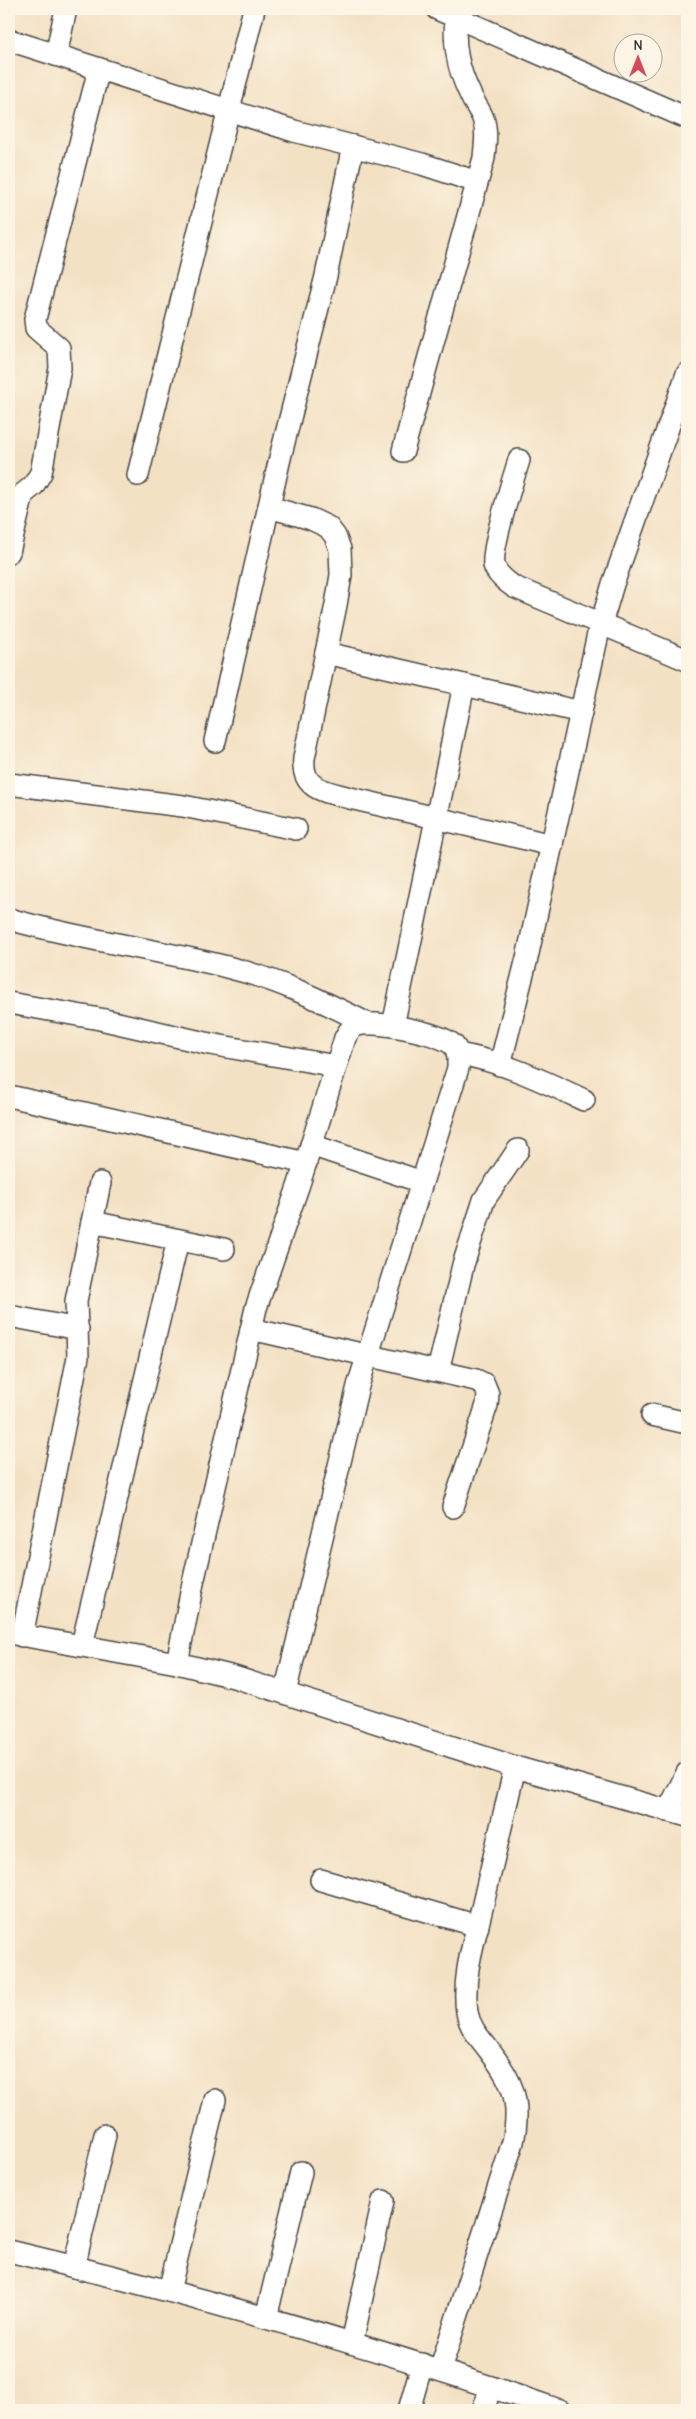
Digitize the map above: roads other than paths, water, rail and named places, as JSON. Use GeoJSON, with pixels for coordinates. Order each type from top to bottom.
{"type":"FeatureCollection","features":[{"type":"Feature","properties":{"kind":"street"},"geometry":{"type":"LineString","coordinates":[[56,55],[66,9]]}},
{"type":"Feature","properties":{"kind":"street"},"geometry":{"type":"LineString","coordinates":[[138,475],[254,9]]}},
{"type":"Feature","properties":{"kind":"street"},"geometry":{"type":"LineString","coordinates":[[437,9],[687,118]]}},
{"type":"Feature","properties":{"kind":"street"},"geometry":{"type":"LineString","coordinates":[[402,451],[458,257],[484,158],[486,137],[483,117],[461,75],[454,36],[456,17]]}},
{"type":"Feature","properties":{"kind":"street"},"geometry":{"type":"LineString","coordinates":[[9,40],[229,110],[422,164],[477,182]]}},
{"type":"Feature","properties":{"kind":"street"},"geometry":{"type":"LineString","coordinates":[[9,552],[22,494],[33,486],[41,473],[60,368],[59,348],[36,328],[35,319],[99,69]]}},
{"type":"Feature","properties":{"kind":"street"},"geometry":{"type":"LineString","coordinates":[[216,742],[268,507],[326,276],[353,146]]}},
{"type":"Feature","properties":{"kind":"street"},"geometry":{"type":"LineString","coordinates":[[500,1065],[527,958],[581,712],[612,584],[687,374]]}},
{"type":"Feature","properties":{"kind":"street"},"geometry":{"type":"LineString","coordinates":[[519,460],[495,548],[494,565],[502,578],[514,587],[687,660]]}},
{"type":"Feature","properties":{"kind":"street"},"geometry":{"type":"LineString","coordinates":[[268,507],[311,518],[328,527],[335,536],[340,549],[342,575],[302,771],[308,782],[321,790],[350,798],[436,820],[552,845]]}},
{"type":"Feature","properties":{"kind":"street"},"geometry":{"type":"LineString","coordinates":[[326,653],[581,712]]}},
{"type":"Feature","properties":{"kind":"street"},"geometry":{"type":"LineString","coordinates":[[393,1026],[464,685]]}},
{"type":"Feature","properties":{"kind":"street"},"geometry":{"type":"LineString","coordinates":[[9,784],[139,799],[296,829]]}},
{"type":"Feature","properties":{"kind":"street"},"geometry":{"type":"LineString","coordinates":[[9,918],[90,939],[227,967],[298,990],[368,1024]]}},
{"type":"Feature","properties":{"kind":"street"},"geometry":{"type":"LineString","coordinates":[[9,1003],[100,1020],[210,1044],[336,1066]]}},
{"type":"Feature","properties":{"kind":"street"},"geometry":{"type":"LineString","coordinates":[[177,1663],[192,1583],[256,1308],[309,1154],[349,1029],[358,1025],[368,1024],[393,1026],[438,1037],[453,1044],[458,1054],[455,1082],[367,1356],[284,1693]]}},
{"type":"Feature","properties":{"kind":"street"},"geometry":{"type":"LineString","coordinates":[[458,1054],[479,1057],[535,1078],[584,1100]]}},
{"type":"Feature","properties":{"kind":"street"},"geometry":{"type":"LineString","coordinates":[[9,1096],[309,1154],[422,1182]]}},
{"type":"Feature","properties":{"kind":"street"},"geometry":{"type":"LineString","coordinates":[[438,1371],[463,1265],[484,1200],[518,1150]]}},
{"type":"Feature","properties":{"kind":"street"},"geometry":{"type":"LineString","coordinates":[[100,1182],[76,1300],[78,1357],[15,1635],[82,1645],[177,1663],[234,1677],[515,1767],[678,1814],[687,1773]]}},
{"type":"Feature","properties":{"kind":"street"},"geometry":{"type":"LineString","coordinates":[[92,1222],[224,1249]]}},
{"type":"Feature","properties":{"kind":"street"},"geometry":{"type":"LineString","coordinates":[[82,1645],[178,1240]]}},
{"type":"Feature","properties":{"kind":"street"},"geometry":{"type":"LineString","coordinates":[[9,1316],[78,1329]]}},
{"type":"Feature","properties":{"kind":"street"},"geometry":{"type":"LineString","coordinates":[[251,1328],[476,1380],[484,1384],[488,1394],[487,1404],[453,1507]]}},
{"type":"Feature","properties":{"kind":"street"},"geometry":{"type":"LineString","coordinates":[[652,1416],[687,1424]]}},
{"type":"Feature","properties":{"kind":"street"},"geometry":{"type":"LineString","coordinates":[[409,2410],[431,2367],[513,2142],[517,2122],[517,2105],[513,2090],[500,2065],[474,2033],[467,2014],[466,1989],[469,1965],[515,1767]]}},
{"type":"Feature","properties":{"kind":"street"},"geometry":{"type":"LineString","coordinates":[[321,1880],[478,1926]]}},
{"type":"Feature","properties":{"kind":"street"},"geometry":{"type":"LineString","coordinates":[[169,2291],[215,2100]]}},
{"type":"Feature","properties":{"kind":"street"},"geometry":{"type":"LineString","coordinates":[[74,2267],[106,2134]]}},
{"type":"Feature","properties":{"kind":"street"},"geometry":{"type":"LineString","coordinates":[[266,2318],[301,2172]]}},
{"type":"Feature","properties":{"kind":"street"},"geometry":{"type":"LineString","coordinates":[[352,2343],[383,2201]]}},
{"type":"Feature","properties":{"kind":"street"},"geometry":{"type":"LineString","coordinates":[[9,2251],[169,2291],[266,2318],[431,2367],[559,2410]]}},
{"type":"Feature","properties":{"kind":"street"},"geometry":{"type":"LineString","coordinates":[[484,2410],[491,2387]]}}]}
